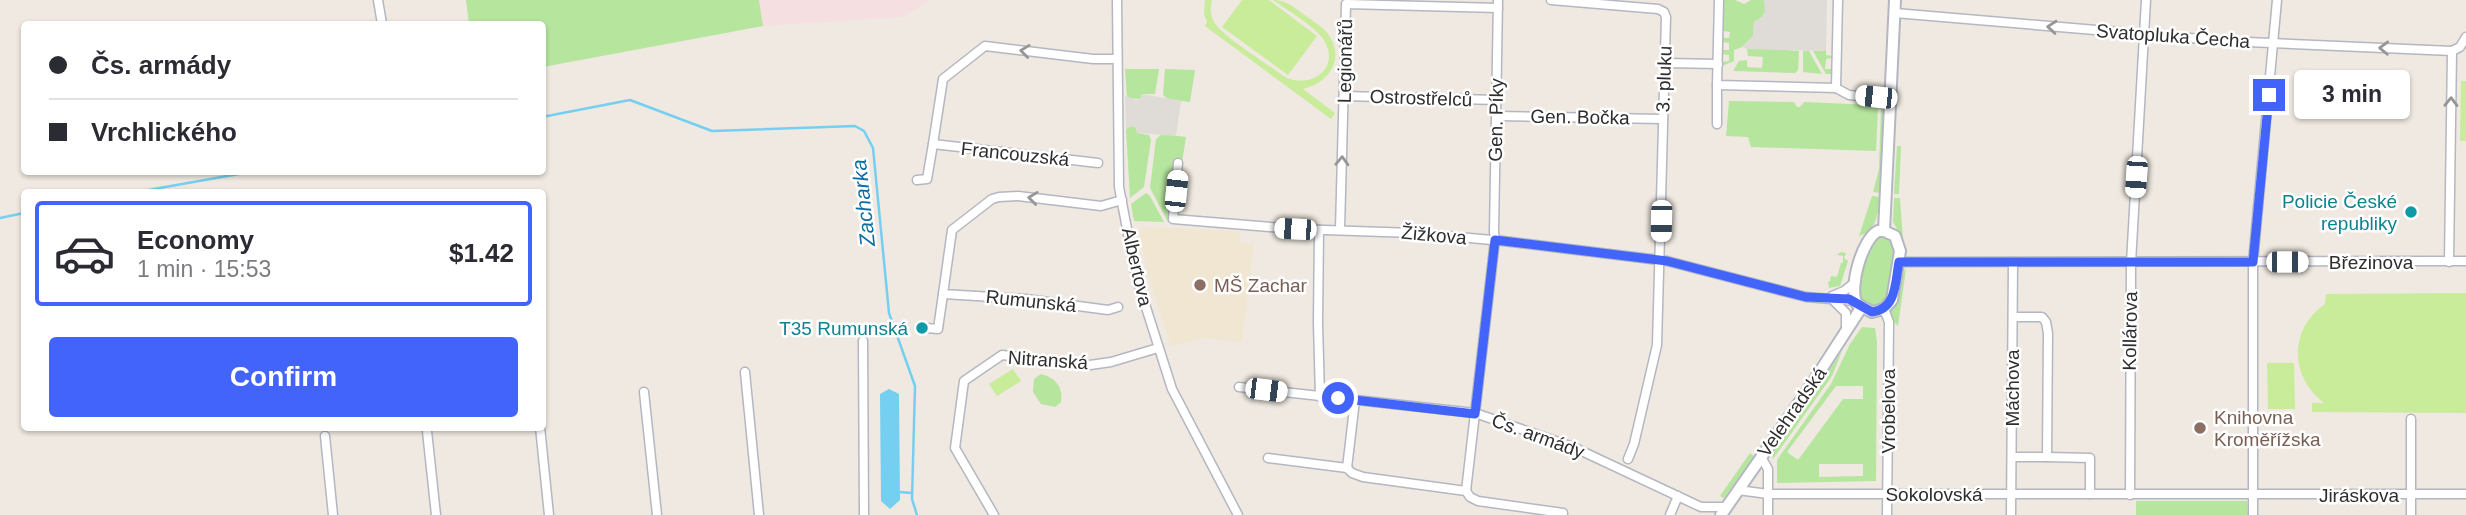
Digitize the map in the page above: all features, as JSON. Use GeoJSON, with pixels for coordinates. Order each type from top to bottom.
{"type":"FeatureCollection","features":[{"type":"Feature","properties":{"kind":"main road"},"geometry":{"type":"LineString","coordinates":[[1884,231],[1895,0]]}},
{"type":"Feature","properties":{"kind":"main road"},"geometry":{"type":"LineString","coordinates":[[1884,231],[1899,240],[1899,262],[1892,300],[1884,309],[1872,312],[1858,304],[1853,293],[1854,283],[1866,242],[1873,234],[1884,231]]}},
{"type":"Feature","properties":{"kind":"main road","name":"Velehradská"},"geometry":{"type":"LineString","coordinates":[[1723,511],[1846,333],[1858,304]]}},
{"type":"Feature","properties":{"kind":"street"},"geometry":{"type":"LineString","coordinates":[[378,0],[382,21]]}},
{"type":"Feature","properties":{"kind":"street","name":"Albertova"},"geometry":{"type":"LineString","coordinates":[[1118,0],[1119,187],[1136,276],[1172,389],[1238,515]]}},
{"type":"Feature","properties":{"kind":"street","name":"3. pluku"},"geometry":{"type":"LineString","coordinates":[[1551,0],[1661,10],[1666,17],[1657,345],[1634,444],[1628,459]]}},
{"type":"Feature","properties":{"kind":"street"},"geometry":{"type":"LineString","coordinates":[[1717,124],[1719,0]]}},
{"type":"Feature","properties":{"kind":"street"},"geometry":{"type":"LineString","coordinates":[[1836,88],[1838,0]]}},
{"type":"Feature","properties":{"kind":"street","name":"Kollárova"},"geometry":{"type":"LineString","coordinates":[[2130,495],[2131,263],[2146,0]]}},
{"type":"Feature","properties":{"kind":"street"},"geometry":{"type":"LineString","coordinates":[[2253,515],[2253,262],[2277,0]]}},
{"type":"Feature","properties":{"kind":"street","name":"Legionářů"},"geometry":{"type":"LineString","coordinates":[[1340,229],[1346,4],[1498,4]]}},
{"type":"Feature","properties":{"kind":"street","name":"Gen. Píky"},"geometry":{"type":"LineString","coordinates":[[1466,491],[1495,240],[1498,4]]}},
{"type":"Feature","properties":{"kind":"street","name":"Svatopluka Čecha"},"geometry":{"type":"LineString","coordinates":[[1895,13],[2273,44],[2452,51]]}},
{"type":"Feature","properties":{"kind":"street"},"geometry":{"type":"LineString","coordinates":[[2449,262],[2452,51],[2460,47],[2466,37]]}},
{"type":"Feature","properties":{"kind":"street","name":"Francouzská"},"geometry":{"type":"LineString","coordinates":[[917,180],[927,179],[943,79],[985,46],[1093,59],[1117,59]]}},
{"type":"Feature","properties":{"kind":"street"},"geometry":{"type":"LineString","coordinates":[[1665,63],[1718,64]]}},
{"type":"Feature","properties":{"kind":"street"},"geometry":{"type":"LineString","coordinates":[[1717,85],[1836,88],[1849,95],[1892,99]]}},
{"type":"Feature","properties":{"kind":"street","name":"Ostrostřelců"},"geometry":{"type":"LineString","coordinates":[[1344,96],[1497,100]]}},
{"type":"Feature","properties":{"kind":"street","name":"Gen. Bočka"},"geometry":{"type":"LineString","coordinates":[[1497,116],[1663,119]]}},
{"type":"Feature","properties":{"kind":"street","name":"Francouzská"},"geometry":{"type":"LineString","coordinates":[[933,144],[1098,163]]}},
{"type":"Feature","properties":{"kind":"street","name":"Žižkova"},"geometry":{"type":"LineString","coordinates":[[1178,163],[1173,219],[1495,240],[1660,261],[1806,297],[1829,297],[1858,304]]}},
{"type":"Feature","properties":{"kind":"street"},"geometry":{"type":"LineString","coordinates":[[927,328],[938,329],[952,230],[992,199],[1018,197],[1101,206],[1122,200]]}},
{"type":"Feature","properties":{"kind":"street"},"geometry":{"type":"LineString","coordinates":[[1319,230],[1320,397]]}},
{"type":"Feature","properties":{"kind":"street","name":"Březinova"},"geometry":{"type":"LineString","coordinates":[[1899,262],[2466,261]]}},
{"type":"Feature","properties":{"kind":"street","name":"Máchova"},"geometry":{"type":"LineString","coordinates":[[2011,515],[2013,262]]}},
{"type":"Feature","properties":{"kind":"street"},"geometry":{"type":"LineString","coordinates":[[1829,297],[1854,283]]}},
{"type":"Feature","properties":{"kind":"street","name":"Rumunská"},"geometry":{"type":"LineString","coordinates":[[943,294],[1026,299],[1108,310],[1118,307]]}},
{"type":"Feature","properties":{"kind":"street"},"geometry":{"type":"LineString","coordinates":[[1829,297],[1846,313],[1846,333]]}},
{"type":"Feature","properties":{"kind":"street","name":"Vrobelova"},"geometry":{"type":"LineString","coordinates":[[1884,309],[1889,322],[1887,515]]}},
{"type":"Feature","properties":{"kind":"street"},"geometry":{"type":"LineString","coordinates":[[2013,317],[2042,317],[2046,322],[2047,457]]}},
{"type":"Feature","properties":{"kind":"street"},"geometry":{"type":"LineString","coordinates":[[863,341],[864,515]]}},
{"type":"Feature","properties":{"kind":"street","name":"Nitranská"},"geometry":{"type":"LineString","coordinates":[[994,515],[954,448],[964,381],[1002,355],[1090,365],[1111,362],[1157,348]]}},
{"type":"Feature","properties":{"kind":"street"},"geometry":{"type":"LineString","coordinates":[[744,372],[759,515]]}},
{"type":"Feature","properties":{"kind":"street","name":"Čs. armády"},"geometry":{"type":"LineString","coordinates":[[1239,387],[1475,414],[1573,447],[1678,496],[1703,511]]}},
{"type":"Feature","properties":{"kind":"street"},"geometry":{"type":"LineString","coordinates":[[644,392],[657,515]]}},
{"type":"Feature","properties":{"kind":"street"},"geometry":{"type":"LineString","coordinates":[[1347,468],[1355,400]]}},
{"type":"Feature","properties":{"kind":"street"},"geometry":{"type":"LineString","coordinates":[[2411,419],[2411,515]]}},
{"type":"Feature","properties":{"kind":"street"},"geometry":{"type":"LineString","coordinates":[[427,431],[436,515]]}},
{"type":"Feature","properties":{"kind":"street"},"geometry":{"type":"LineString","coordinates":[[540,431],[549,515]]}},
{"type":"Feature","properties":{"kind":"street"},"geometry":{"type":"LineString","coordinates":[[325,436],[333,515]]}},
{"type":"Feature","properties":{"kind":"street"},"geometry":{"type":"LineString","coordinates":[[1761,457],[1768,469],[1768,515]]}},
{"type":"Feature","properties":{"kind":"street"},"geometry":{"type":"LineString","coordinates":[[2012,457],[2090,458],[2090,494]]}},
{"type":"Feature","properties":{"kind":"street"},"geometry":{"type":"LineString","coordinates":[[1268,458],[1347,468],[1363,477],[1466,491],[1470,498],[1478,500],[1563,513]]}},
{"type":"Feature","properties":{"kind":"street","name":"Sokolovská"},"geometry":{"type":"LineString","coordinates":[[1738,490],[1768,494],[2130,495]]}},
{"type":"Feature","properties":{"kind":"street","name":"Jiráskova"},"geometry":{"type":"LineString","coordinates":[[2130,495],[2466,494]]}},
{"type":"Feature","properties":{"kind":"street"},"geometry":{"type":"LineString","coordinates":[[1670,515],[1678,496]]}},
{"type":"Feature","properties":{"kind":"street"},"geometry":{"type":"LineString","coordinates":[[1703,511],[1723,511]]}},
{"type":"Feature","properties":{"kind":"shaded area"},"geometry":{"type":"Polygon","coordinates":[[[759,0],[930,0],[902,17],[763,26],[759,0]]]}},
{"type":"Feature","properties":{"kind":"shaded area"},"geometry":{"type":"Polygon","coordinates":[[[1764,0],[1827,0],[1826,51],[1742,47],[1753,36],[1754,21],[1765,13],[1764,0]]]}},
{"type":"Feature","properties":{"kind":"shaded area"},"geometry":{"type":"Polygon","coordinates":[[[1142,94],[1181,101],[1176,136],[1137,133],[1137,128],[1132,126],[1126,129],[1125,96],[1137,100],[1142,94]]]}},
{"type":"Feature","properties":{"kind":"shaded area","name":"MŠ Zachar"},"geometry":{"type":"Polygon","coordinates":[[[1142,227],[1238,231],[1239,242],[1254,244],[1242,342],[1202,338],[1171,347],[1147,271],[1139,230],[1142,227]]]}},
{"type":"Feature","properties":{"kind":"green space"},"geometry":{"type":"Polygon","coordinates":[[[466,0],[759,0],[763,26],[546,66],[546,21],[469,21],[466,0]]]}},
{"type":"Feature","properties":{"kind":"green space"},"geometry":{"type":"Polygon","coordinates":[[[1205,0],[1212,0],[1213,19],[1219,28],[1247,51],[1285,77],[1294,80],[1312,79],[1320,74],[1325,69],[1329,52],[1316,31],[1273,0],[1291,5],[1319,25],[1334,46],[1334,63],[1326,77],[1303,89],[1335,113],[1331,119],[1205,26],[1205,0]]]}},
{"type":"Feature","properties":{"kind":"green space"},"geometry":{"type":"Polygon","coordinates":[[[1242,0],[1269,0],[1317,36],[1288,75],[1222,27],[1242,0]]]}},
{"type":"Feature","properties":{"kind":"green space"},"geometry":{"type":"Polygon","coordinates":[[[1724,0],[1735,0],[1744,4],[1751,0],[1764,0],[1766,7],[1763,16],[1754,22],[1753,36],[1742,47],[1734,50],[1734,61],[1722,66],[1722,62],[1729,61],[1729,55],[1722,54],[1722,50],[1729,50],[1729,43],[1722,42],[1723,38],[1729,38],[1730,32],[1723,31],[1724,0]]]}},
{"type":"Feature","properties":{"kind":"green space"},"geometry":{"type":"Polygon","coordinates":[[[1747,49],[1799,51],[1798,70],[1795,73],[1733,71],[1739,61],[1747,60],[1747,67],[1762,68],[1763,57],[1748,56],[1747,49]]]}},
{"type":"Feature","properties":{"kind":"green space"},"geometry":{"type":"Polygon","coordinates":[[[1808,50],[1822,74],[1803,72],[1803,51],[1808,50]]]}},
{"type":"Feature","properties":{"kind":"green space"},"geometry":{"type":"Polygon","coordinates":[[[1813,51],[1826,51],[1826,55],[1832,56],[1826,59],[1825,69],[1832,69],[1832,74],[1826,74],[1813,51]]]}},
{"type":"Feature","properties":{"kind":"green space"},"geometry":{"type":"Polygon","coordinates":[[[1125,69],[1159,69],[1155,94],[1142,94],[1140,99],[1127,98],[1125,69]]]}},
{"type":"Feature","properties":{"kind":"green space"},"geometry":{"type":"Polygon","coordinates":[[[1165,69],[1195,70],[1190,102],[1168,99],[1163,95],[1165,69]]]}},
{"type":"Feature","properties":{"kind":"green space"},"geometry":{"type":"Polygon","coordinates":[[[2461,81],[2466,81],[2466,141],[2460,141],[2461,81]]]}},
{"type":"Feature","properties":{"kind":"green space"},"geometry":{"type":"Polygon","coordinates":[[[1729,101],[1794,102],[1797,107],[1804,102],[1874,105],[1878,108],[1876,151],[1751,147],[1748,137],[1726,136],[1729,101]]]}},
{"type":"Feature","properties":{"kind":"green space"},"geometry":{"type":"Polygon","coordinates":[[[1881,106],[1885,113],[1881,193],[1873,192],[1879,169],[1881,106]]]}},
{"type":"Feature","properties":{"kind":"green space"},"geometry":{"type":"Polygon","coordinates":[[[1129,126],[1136,127],[1137,133],[1149,135],[1151,140],[1144,187],[1130,198],[1126,129],[1129,126]]]}},
{"type":"Feature","properties":{"kind":"green space"},"geometry":{"type":"Polygon","coordinates":[[[1162,134],[1186,137],[1182,163],[1178,163],[1170,223],[1150,188],[1156,139],[1162,134]]]}},
{"type":"Feature","properties":{"kind":"green space"},"geometry":{"type":"Polygon","coordinates":[[[1897,146],[1901,146],[1899,194],[1894,194],[1897,146]]]}},
{"type":"Feature","properties":{"kind":"green space"},"geometry":{"type":"Polygon","coordinates":[[[1146,193],[1164,222],[1134,221],[1131,204],[1146,193]]]}},
{"type":"Feature","properties":{"kind":"green space"},"geometry":{"type":"Polygon","coordinates":[[[1872,196],[1880,197],[1876,221],[1870,230],[1859,236],[1872,196]]]}},
{"type":"Feature","properties":{"kind":"green space"},"geometry":{"type":"Polygon","coordinates":[[[1894,198],[1900,198],[1903,240],[1893,222],[1894,198]]]}},
{"type":"Feature","properties":{"kind":"green space"},"geometry":{"type":"Polygon","coordinates":[[[1884,236],[1891,240],[1892,274],[1885,299],[1881,304],[1872,306],[1862,301],[1858,289],[1871,244],[1884,236]]]}},
{"type":"Feature","properties":{"kind":"green space"},"geometry":{"type":"Polygon","coordinates":[[[1846,253],[1844,258],[1848,261],[1840,286],[1829,288],[1831,276],[1837,277],[1843,263],[1843,256],[1837,255],[1846,253]]]}},
{"type":"Feature","properties":{"kind":"green space"},"geometry":{"type":"Polygon","coordinates":[[[1906,269],[1898,326],[1890,312],[1906,269]]]}},
{"type":"Feature","properties":{"kind":"green space"},"geometry":{"type":"Polygon","coordinates":[[[2466,293],[2466,413],[2312,412],[2312,403],[2324,403],[2304,380],[2298,353],[2305,326],[2313,314],[2325,304],[2326,294],[2466,293]]]}},
{"type":"Feature","properties":{"kind":"green space"},"geometry":{"type":"Polygon","coordinates":[[[1862,327],[1875,328],[1876,481],[1777,483],[1777,460],[1831,384],[1850,344],[1862,327]],[[1836,386],[1787,452],[1798,460],[1843,399],[1863,399],[1863,386],[1836,386]],[[1819,464],[1819,477],[1863,476],[1863,464],[1819,464]]]}},
{"type":"Feature","properties":{"kind":"green space"},"geometry":{"type":"Polygon","coordinates":[[[1842,351],[1832,376],[1773,459],[1772,454],[1842,351]]]}},
{"type":"Feature","properties":{"kind":"green space"},"geometry":{"type":"Polygon","coordinates":[[[2267,363],[2294,363],[2295,409],[2268,409],[2267,363]]]}},
{"type":"Feature","properties":{"kind":"green space"},"geometry":{"type":"Polygon","coordinates":[[[1013,369],[1021,381],[997,396],[989,384],[1013,369]]]}},
{"type":"Feature","properties":{"kind":"green space"},"geometry":{"type":"Polygon","coordinates":[[[1041,374],[1051,378],[1060,388],[1061,402],[1055,407],[1041,404],[1033,392],[1034,379],[1041,374]]]}},
{"type":"Feature","properties":{"kind":"green space"},"geometry":{"type":"Polygon","coordinates":[[[1750,453],[1754,456],[1724,498],[1720,496],[1750,453]]]}},
{"type":"Feature","properties":{"kind":"green space"},"geometry":{"type":"Polygon","coordinates":[[[2136,501],[2247,501],[2248,515],[2136,515],[2136,501]]]}},
{"type":"Feature","properties":{"kind":"water"},"geometry":{"type":"Polygon","coordinates":[[[889,389],[899,394],[900,500],[890,509],[881,501],[880,394],[889,389]]]}},
{"type":"Feature","properties":{"kind":"waterway","name":"Zacharka"},"geometry":{"type":"LineString","coordinates":[[546,116],[630,100],[712,131],[855,126],[864,131],[873,148],[889,313],[915,386],[912,499],[917,515]]}},
{"type":"Feature","properties":{"kind":"waterway","name":"Zacharka"},"geometry":{"type":"LineString","coordinates":[[154,189],[233,175]]}},
{"type":"Feature","properties":{"kind":"waterway","name":"Zacharka"},"geometry":{"type":"LineString","coordinates":[[0,218],[21,214]]}},
{"type":"Feature","properties":{"kind":"waterway"},"geometry":{"type":"LineString","coordinates":[[899,492],[912,493]]}},
{"type":"Feature","properties":{"kind":"place","name":"Policie České republiky"},"geometry":{"type":"Point","coordinates":[2411,212]}},
{"type":"Feature","properties":{"kind":"place","name":"MŠ Zachar"},"geometry":{"type":"Point","coordinates":[1200,285]}},
{"type":"Feature","properties":{"kind":"place","name":"T35 Rumunská"},"geometry":{"type":"Point","coordinates":[922,328]}},
{"type":"Feature","properties":{"kind":"place","name":"Knihovna Kroměřížska"},"geometry":{"type":"Point","coordinates":[2200,428]}},
{"type":"Feature","properties":{"kind":"route"},"geometry":{"type":"LineString","coordinates":[[1338,398],[1475,414],[1495,240],[1667,261],[1806,297],[1849,299],[1872,312],[1884,309],[1892,300],[1899,262],[2253,262],[2269,95]]}}]}
